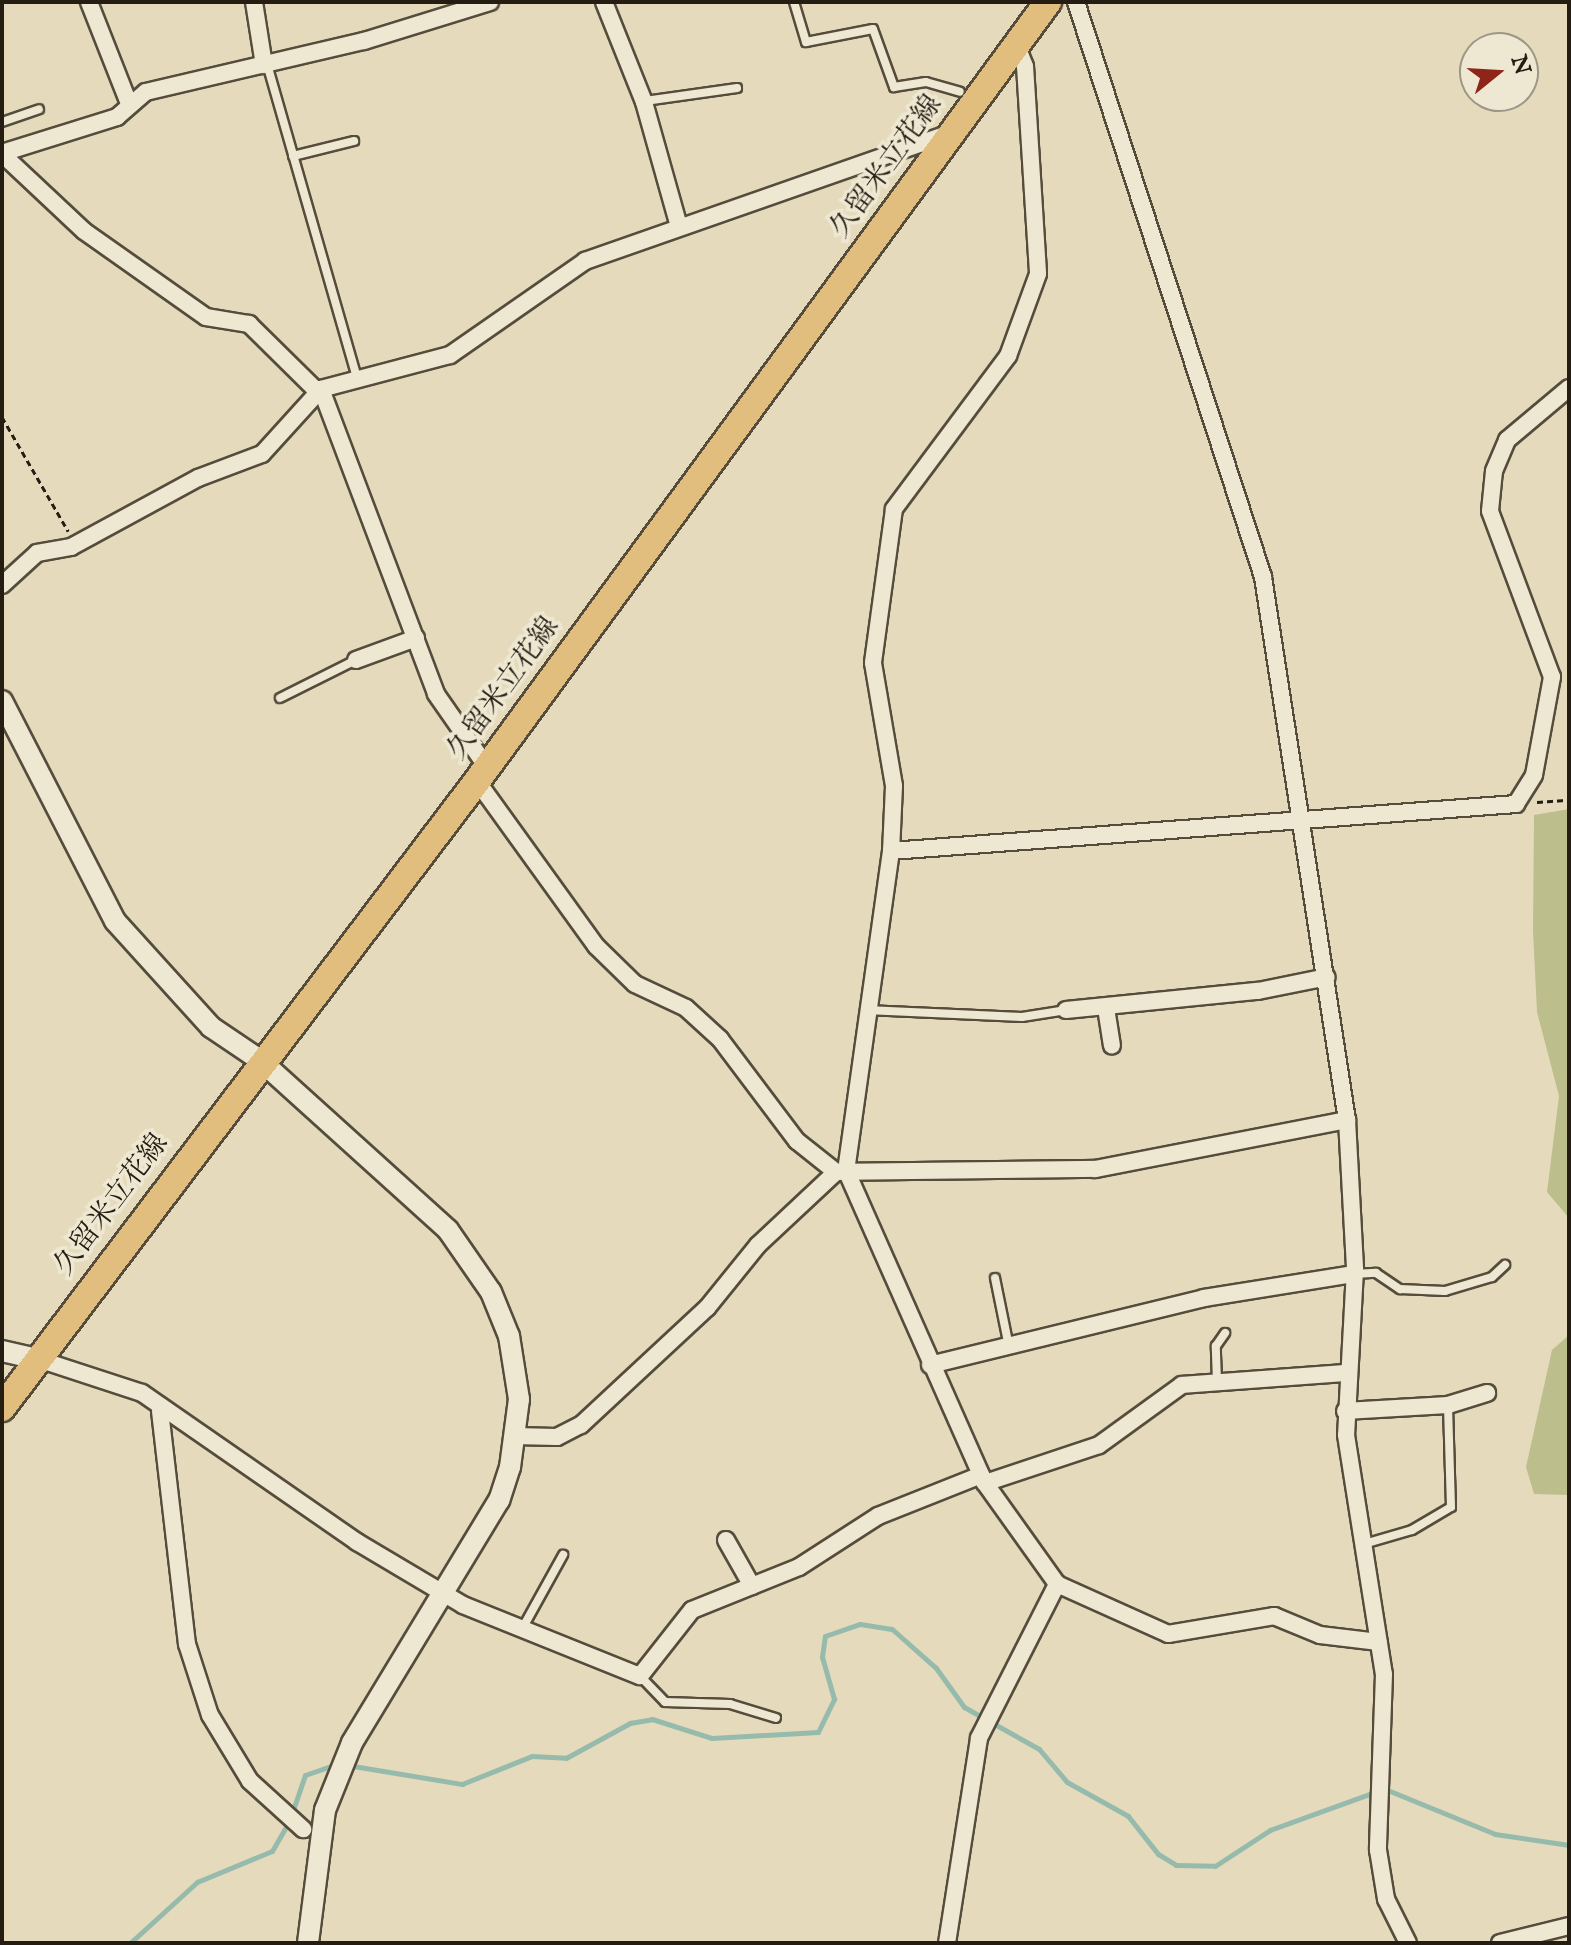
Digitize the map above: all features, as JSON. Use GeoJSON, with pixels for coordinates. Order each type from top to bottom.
{"type":"FeatureCollection","features":[{"type":"Feature","properties":{"kind":"main road","name":"久留米立花線"},"geometry":{"type":"LineString","coordinates":[[2,1408],[260,1060],[482,774],[1048,2]]}},
{"type":"Feature","properties":{"kind":"street"},"geometry":{"type":"LineString","coordinates":[[89,2],[128,101]]}},
{"type":"Feature","properties":{"kind":"street"},"geometry":{"type":"LineString","coordinates":[[254,2],[266,65]]}},
{"type":"Feature","properties":{"kind":"street"},"geometry":{"type":"LineString","coordinates":[[490,2],[128,101],[117,117],[2,154],[84,231],[206,317],[249,324],[320,390],[436,694],[482,774],[596,946],[635,984],[686,1008],[720,1039],[797,1141],[841,1171],[898,1276],[930,1365],[983,1479],[1057,1584],[1168,1634],[1274,1616],[1320,1635],[1379,1642]]}},
{"type":"Feature","properties":{"kind":"street"},"geometry":{"type":"LineString","coordinates":[[604,2],[644,102],[678,223]]}},
{"type":"Feature","properties":{"kind":"street"},"geometry":{"type":"LineString","coordinates":[[1076,2],[1263,577],[1304,821],[1347,1120],[1354,1274],[1344,1373],[1345,1411],[1379,1642],[1378,1850],[1386,1899],[1408,1943]]}},
{"type":"Feature","properties":{"kind":"street"},"geometry":{"type":"LineString","coordinates":[[514,1436],[557,1437],[581,1425],[707,1308],[758,1245],[841,1171],[860,1107],[865,1010],[891,851],[894,786],[873,663],[894,509],[1008,356],[1038,274],[1025,66],[1016,44]]}},
{"type":"Feature","properties":{"kind":"street"},"geometry":{"type":"LineString","coordinates":[[2,585],[37,553],[74,545],[198,478],[262,454],[320,390],[356,375],[450,355],[559,274],[678,223],[953,132]]}},
{"type":"Feature","properties":{"kind":"street"},"geometry":{"type":"LineString","coordinates":[[891,851],[1516,804],[1534,775],[1552,677],[1490,511],[1494,471],[1507,440],[1569,388]]}},
{"type":"Feature","properties":{"kind":"street"},"geometry":{"type":"LineString","coordinates":[[356,660],[416,638]]}},
{"type":"Feature","properties":{"kind":"street"},"geometry":{"type":"LineString","coordinates":[[2,701],[115,921],[211,1027],[260,1060],[471,1258],[509,1336],[519,1399],[499,1500],[365,1713],[325,1810],[308,1943]]}},
{"type":"Feature","properties":{"kind":"street"},"geometry":{"type":"LineString","coordinates":[[1066,1010],[1106,1008],[1327,977]]}},
{"type":"Feature","properties":{"kind":"street"},"geometry":{"type":"LineString","coordinates":[[1106,1008],[1112,1046]]}},
{"type":"Feature","properties":{"kind":"street"},"geometry":{"type":"LineString","coordinates":[[841,1171],[1095,1169],[1347,1120]]}},
{"type":"Feature","properties":{"kind":"street"},"geometry":{"type":"LineString","coordinates":[[930,1365],[1008,1342],[1354,1274]]}},
{"type":"Feature","properties":{"kind":"street"},"geometry":{"type":"LineString","coordinates":[[2,1351],[38,1359],[142,1393],[160,1411],[442,1593],[640,1676],[692,1610],[799,1567],[878,1516],[983,1479],[1099,1445],[1182,1385],[1344,1373]]}},
{"type":"Feature","properties":{"kind":"street"},"geometry":{"type":"LineString","coordinates":[[1345,1411],[1448,1405],[1487,1393]]}},
{"type":"Feature","properties":{"kind":"street"},"geometry":{"type":"LineString","coordinates":[[160,1411],[187,1644],[210,1715],[250,1781],[303,1829]]}},
{"type":"Feature","properties":{"kind":"street"},"geometry":{"type":"LineString","coordinates":[[726,1540],[752,1586]]}},
{"type":"Feature","properties":{"kind":"street"},"geometry":{"type":"LineString","coordinates":[[947,1943],[979,1738],[1057,1584]]}},
{"type":"Feature","properties":{"kind":"street"},"geometry":{"type":"LineString","coordinates":[[1500,1943],[1569,1926]]}},
{"type":"Feature","properties":{"kind":"lane"},"geometry":{"type":"LineString","coordinates":[[794,2],[806,42],[873,29],[894,87],[926,82],[960,92]]}},
{"type":"Feature","properties":{"kind":"lane"},"geometry":{"type":"LineString","coordinates":[[266,65],[356,375]]}},
{"type":"Feature","properties":{"kind":"lane"},"geometry":{"type":"LineString","coordinates":[[644,102],[737,88]]}},
{"type":"Feature","properties":{"kind":"lane"},"geometry":{"type":"LineString","coordinates":[[2,122],[39,109]]}},
{"type":"Feature","properties":{"kind":"lane"},"geometry":{"type":"LineString","coordinates":[[293,156],[354,141]]}},
{"type":"Feature","properties":{"kind":"lane"},"geometry":{"type":"LineString","coordinates":[[280,698],[356,660]]}},
{"type":"Feature","properties":{"kind":"lane"},"geometry":{"type":"LineString","coordinates":[[865,1010],[1022,1017],[1066,1010]]}},
{"type":"Feature","properties":{"kind":"lane"},"geometry":{"type":"LineString","coordinates":[[1354,1274],[1376,1273],[1400,1289],[1445,1291],[1492,1277],[1505,1265]]}},
{"type":"Feature","properties":{"kind":"lane"},"geometry":{"type":"LineString","coordinates":[[995,1278],[1008,1342]]}},
{"type":"Feature","properties":{"kind":"lane"},"geometry":{"type":"LineString","coordinates":[[1217,1382],[1216,1346],[1225,1333]]}},
{"type":"Feature","properties":{"kind":"lane"},"geometry":{"type":"LineString","coordinates":[[1364,1544],[1412,1530],[1451,1507],[1448,1405]]}},
{"type":"Feature","properties":{"kind":"lane"},"geometry":{"type":"LineString","coordinates":[[522,1629],[563,1555]]}},
{"type":"Feature","properties":{"kind":"lane"},"geometry":{"type":"LineString","coordinates":[[640,1676],[665,1702],[730,1704],[776,1718]]}},
{"type":"Feature","properties":{"kind":"path"},"geometry":{"type":"LineString","coordinates":[[2,417],[74,545]]}},
{"type":"Feature","properties":{"kind":"path"},"geometry":{"type":"LineString","coordinates":[[1516,804],[1569,800]]}},
{"type":"Feature","properties":{"kind":"green space"},"geometry":{"type":"Polygon","coordinates":[[[1569,809],[1569,1218],[1547,1192],[1559,1096],[1537,1012],[1533,931],[1534,815],[1569,809]]]}},
{"type":"Feature","properties":{"kind":"green space"},"geometry":{"type":"Polygon","coordinates":[[[1569,1335],[1569,1495],[1534,1494],[1526,1467],[1552,1350],[1569,1335]]]}},
{"type":"Feature","properties":{"kind":"waterway"},"geometry":{"type":"LineString","coordinates":[[347,1765],[462,1784],[532,1756],[566,1758],[630,1723],[652,1719],[712,1738],[818,1732],[834,1699],[822,1657],[825,1636],[860,1624],[892,1629],[936,1668],[964,1707],[1039,1749],[1067,1782],[1128,1816],[1158,1854],[1176,1865],[1215,1866],[1270,1830],[1375,1792]]}},
{"type":"Feature","properties":{"kind":"waterway"},"geometry":{"type":"LineString","coordinates":[[292,1813],[305,1775],[337,1764]]}},
{"type":"Feature","properties":{"kind":"waterway"},"geometry":{"type":"LineString","coordinates":[[1385,1789],[1495,1834],[1569,1845]]}},
{"type":"Feature","properties":{"kind":"waterway"},"geometry":{"type":"LineString","coordinates":[[130,1943],[197,1882],[272,1851],[289,1822]]}}]}
